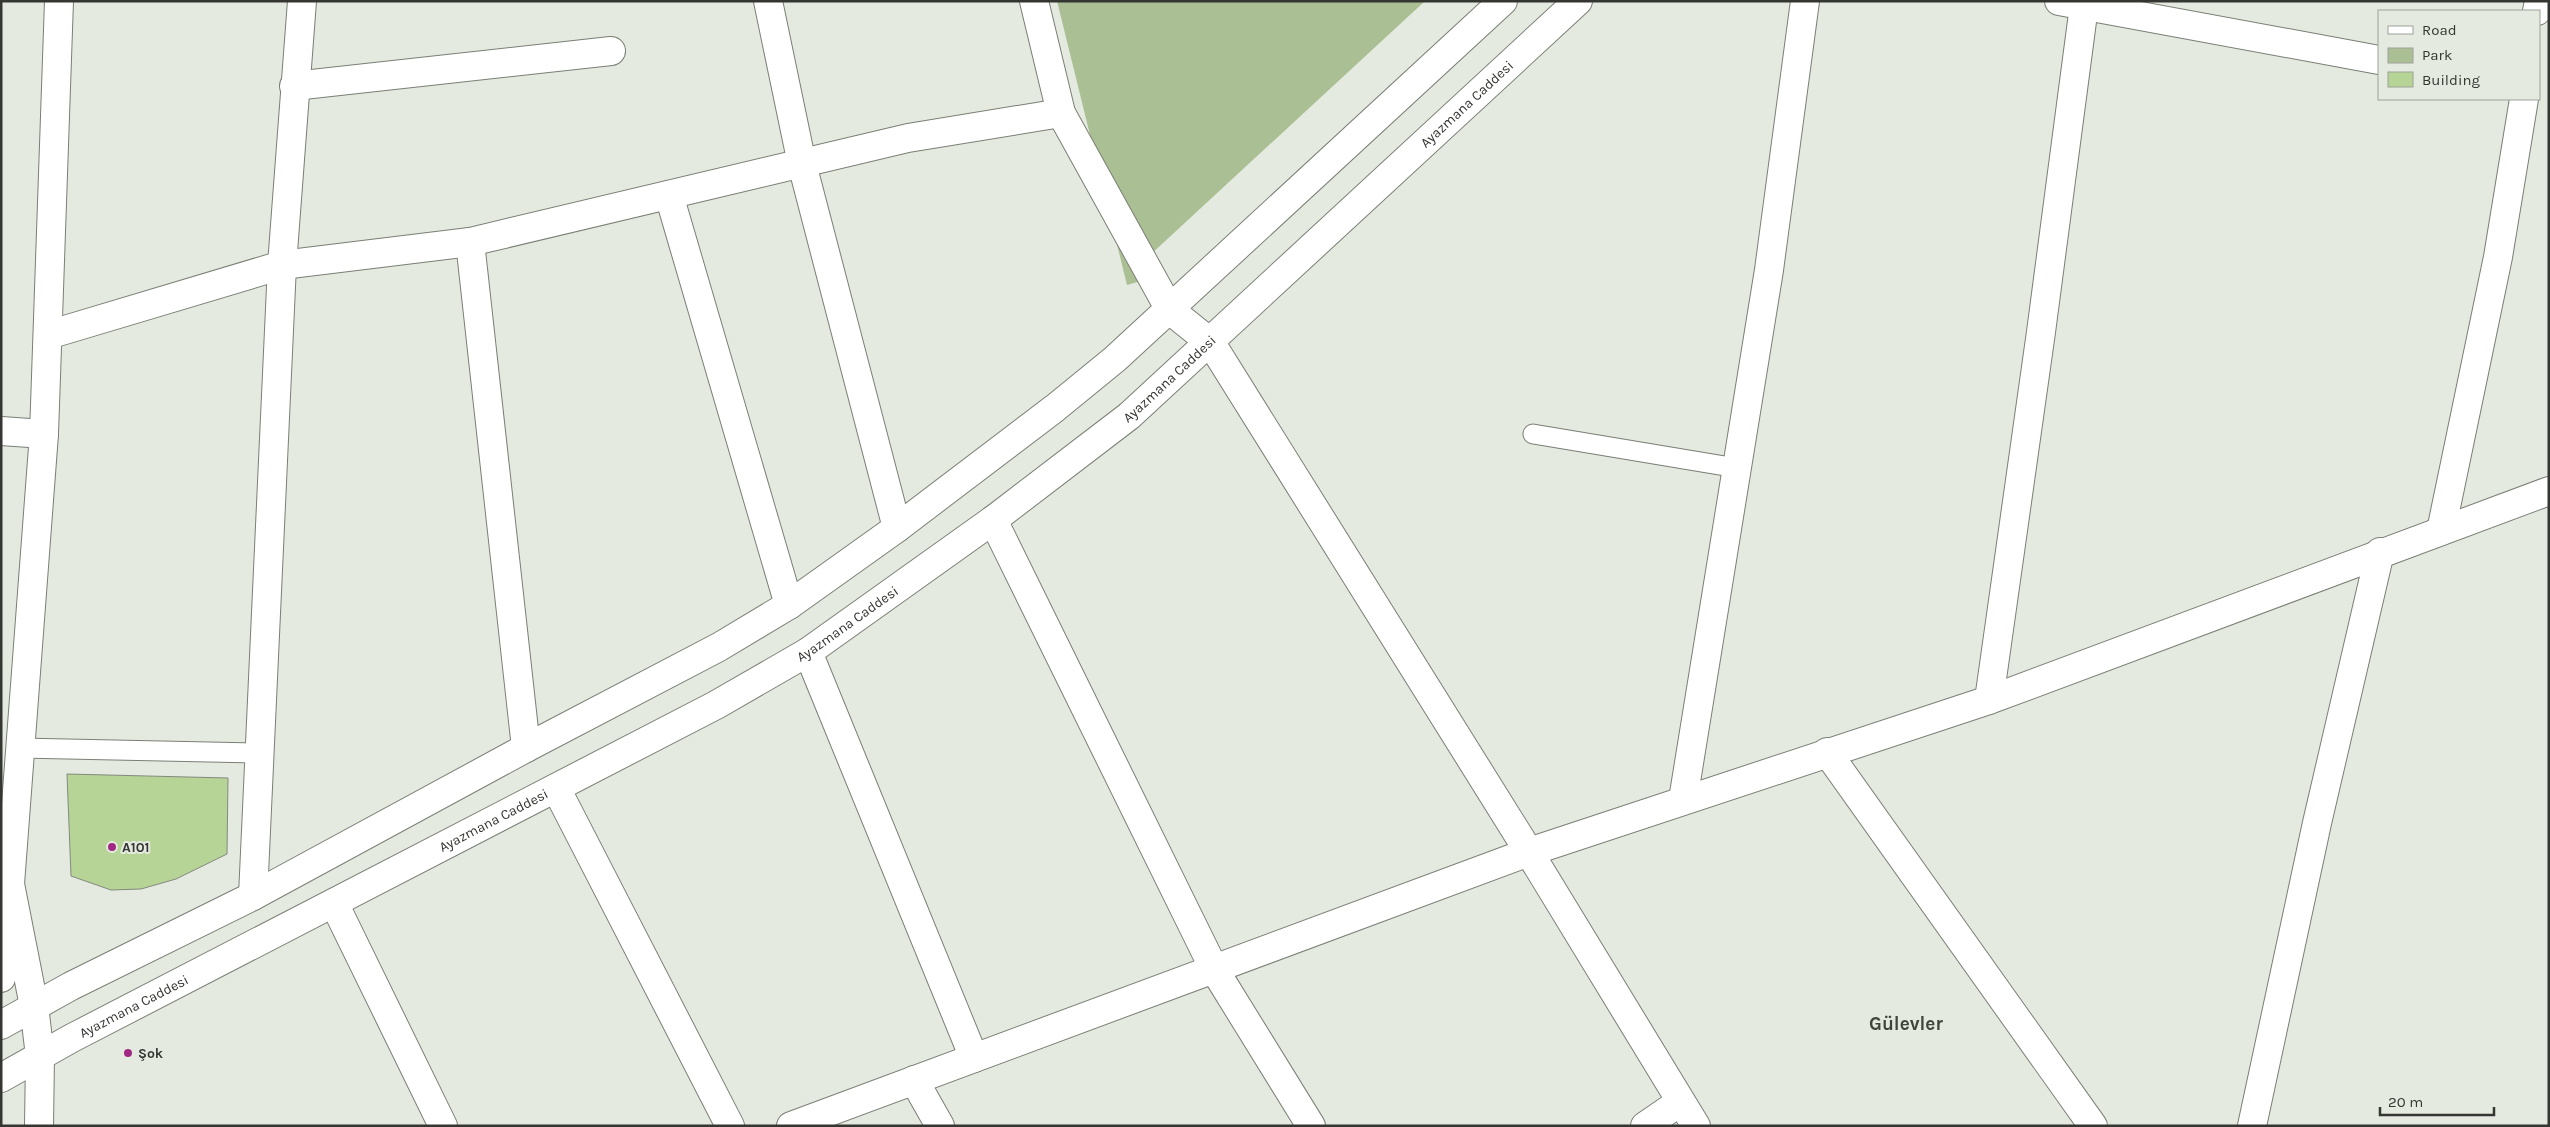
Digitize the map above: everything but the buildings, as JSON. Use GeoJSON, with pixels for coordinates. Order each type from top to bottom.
{"type":"FeatureCollection","features":[{"type":"Feature","properties":{"kind":"street"},"geometry":{"type":"LineString","coordinates":[[1,978],[10,884],[44,434],[59,1]]}},
{"type":"Feature","properties":{"kind":"street"},"geometry":{"type":"LineString","coordinates":[[253,896],[282,265],[290,188],[294,86],[302,1]]}},
{"type":"Feature","properties":{"kind":"street"},"geometry":{"type":"LineString","coordinates":[[768,1],[802,164],[897,528]]}},
{"type":"Feature","properties":{"kind":"street"},"geometry":{"type":"LineString","coordinates":[[1034,1],[1061,113],[1170,310],[1211,343],[1529,852],[1696,1126]]}},
{"type":"Feature","properties":{"kind":"street"},"geometry":{"type":"LineString","coordinates":[[1,1025],[34,1006],[253,896],[526,748],[719,647],[789,605],[897,528],[1055,408],[1115,359],[1503,1]]}},
{"type":"Feature","properties":{"kind":"street","name":"Ayazmana Caddesi"},"geometry":{"type":"LineString","coordinates":[[1,1078],[716,705],[808,652],[993,520],[1129,416],[1211,343],[1578,1]]}},
{"type":"Feature","properties":{"kind":"street"},"geometry":{"type":"LineString","coordinates":[[1684,800],[1769,270],[1805,1]]}},
{"type":"Feature","properties":{"kind":"street"},"geometry":{"type":"LineString","coordinates":[[1989,700],[2042,332],[2071,4],[2186,13],[2378,60]]}},
{"type":"Feature","properties":{"kind":"street"},"geometry":{"type":"LineString","coordinates":[[294,86],[611,51]]}},
{"type":"Feature","properties":{"kind":"street"},"geometry":{"type":"LineString","coordinates":[[2441,531],[2498,258],[2524,100]]}},
{"type":"Feature","properties":{"kind":"street"},"geometry":{"type":"LineString","coordinates":[[48,335],[282,265],[470,242],[908,138],[1061,113]]}},
{"type":"Feature","properties":{"kind":"street"},"geometry":{"type":"LineString","coordinates":[[669,195],[789,605]]}},
{"type":"Feature","properties":{"kind":"street"},"geometry":{"type":"LineString","coordinates":[[470,242],[526,748]]}},
{"type":"Feature","properties":{"kind":"street"},"geometry":{"type":"LineString","coordinates":[[1,431],[44,434]]}},
{"type":"Feature","properties":{"kind":"street"},"geometry":{"type":"LineString","coordinates":[[791,1126],[1529,852],[1989,700],[2380,552],[2549,491]]}},
{"type":"Feature","properties":{"kind":"street"},"geometry":{"type":"LineString","coordinates":[[993,520],[1214,969],[1311,1126]]}},
{"type":"Feature","properties":{"kind":"street"},"geometry":{"type":"LineString","coordinates":[[2252,1126],[2317,823],[2380,552]]}},
{"type":"Feature","properties":{"kind":"street"},"geometry":{"type":"LineString","coordinates":[[808,652],[974,1058]]}},
{"type":"Feature","properties":{"kind":"street"},"geometry":{"type":"LineString","coordinates":[[1827,752],[2093,1126]]}},
{"type":"Feature","properties":{"kind":"street"},"geometry":{"type":"LineString","coordinates":[[556,788],[730,1126]]}},
{"type":"Feature","properties":{"kind":"street"},"geometry":{"type":"LineString","coordinates":[[10,884],[34,1006],[40,1056],[39,1126]]}},
{"type":"Feature","properties":{"kind":"street"},"geometry":{"type":"LineString","coordinates":[[334,903],[443,1126]]}},
{"type":"Feature","properties":{"kind":"street"},"geometry":{"type":"LineString","coordinates":[[914,1080],[940,1126]]}},
{"type":"Feature","properties":{"kind":"street"},"geometry":{"type":"LineString","coordinates":[[1645,1126],[1680,1102]]}},
{"type":"Feature","properties":{"kind":"lane"},"geometry":{"type":"LineString","coordinates":[[1533,434],[1737,468]]}},
{"type":"Feature","properties":{"kind":"lane"},"geometry":{"type":"LineString","coordinates":[[20,748],[259,753]]}},
{"type":"Feature","properties":{"kind":"green space"},"geometry":{"type":"Polygon","coordinates":[[[1057,1],[1425,1],[1149,256],[1141,281],[1127,285],[1057,1]]]}},
{"type":"Feature","properties":{"kind":"place","name":"A101"},"geometry":{"type":"Point","coordinates":[112,847]}},
{"type":"Feature","properties":{"kind":"place","name":"Şok"},"geometry":{"type":"Point","coordinates":[128,1053]}},
{"type":"Feature","properties":{"kind":"district","name":"Gülevler"},"geometry":{"type":"Point","coordinates":[1906,1024]}}]}
